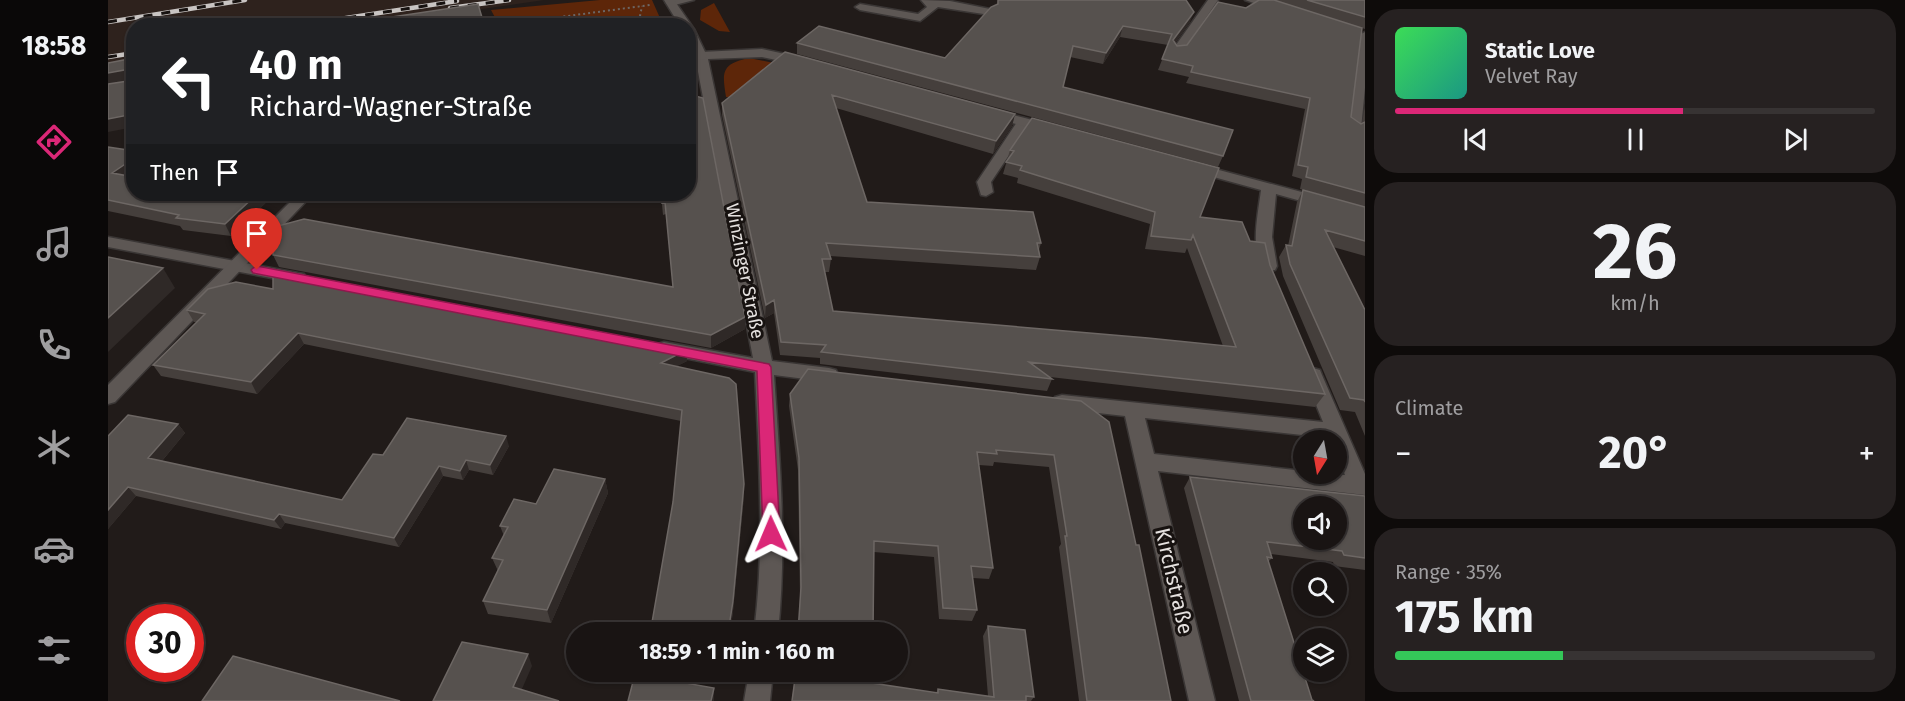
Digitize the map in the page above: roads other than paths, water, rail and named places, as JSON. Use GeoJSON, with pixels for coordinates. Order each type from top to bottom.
{"type":"FeatureCollection","features":[{"type":"Feature","properties":{"kind":"street"},"geometry":{"type":"LineString","coordinates":[[681,18],[670,1],[689,0]]}},
{"type":"Feature","properties":{"kind":"street"},"geometry":{"type":"LineString","coordinates":[[1177,52],[1213,0]]}},
{"type":"Feature","properties":{"kind":"street"},"geometry":{"type":"LineString","coordinates":[[1250,0],[1296,14]]}},
{"type":"Feature","properties":{"kind":"street"},"geometry":{"type":"LineString","coordinates":[[860,7],[920,18],[933,7],[928,2]]}},
{"type":"Feature","properties":{"kind":"street"},"geometry":{"type":"LineString","coordinates":[[928,2],[990,12]]}},
{"type":"Feature","properties":{"kind":"street"},"geometry":{"type":"LineString","coordinates":[[1354,129],[1361,34]]}},
{"type":"Feature","properties":{"kind":"street"},"geometry":{"type":"LineString","coordinates":[[696,56],[762,53],[813,65]]}},
{"type":"Feature","properties":{"kind":"street","name":"Winzinger Straße"},"geometry":{"type":"LineString","coordinates":[[696,61],[764,367],[770,466],[772,580],[767,622]]}},
{"type":"Feature","properties":{"kind":"street"},"geometry":{"type":"LineString","coordinates":[[979,110],[1068,134]]}},
{"type":"Feature","properties":{"kind":"street"},"geometry":{"type":"LineString","coordinates":[[986,192],[984,182],[1024,122]]}},
{"type":"Feature","properties":{"kind":"street"},"geometry":{"type":"LineString","coordinates":[[1180,164],[1365,214]]}},
{"type":"Feature","properties":{"kind":"street"},"geometry":{"type":"LineString","coordinates":[[1269,188],[1264,232],[1265,251],[1277,288]]}},
{"type":"Feature","properties":{"kind":"street"},"geometry":{"type":"LineString","coordinates":[[108,397],[299,201]]}},
{"type":"Feature","properties":{"kind":"street"},"geometry":{"type":"LineString","coordinates":[[108,242],[314,281]]}},
{"type":"Feature","properties":{"kind":"street"},"geometry":{"type":"LineString","coordinates":[[649,345],[764,367],[845,377]]}},
{"type":"Feature","properties":{"kind":"street"},"geometry":{"type":"LineString","coordinates":[[1304,354],[1336,430]]}},
{"type":"Feature","properties":{"kind":"street"},"geometry":{"type":"LineString","coordinates":[[1042,400],[1326,430]]}},
{"type":"Feature","properties":{"kind":"street","name":"Kirchstraße"},"geometry":{"type":"LineString","coordinates":[[1134,411],[1202,701]]}},
{"type":"Feature","properties":{"kind":"street"},"geometry":{"type":"LineString","coordinates":[[1347,453],[1363,486]]}},
{"type":"Feature","properties":{"kind":"street"},"geometry":{"type":"LineString","coordinates":[[1146,461],[1363,486]]}},
{"type":"Feature","properties":{"kind":"street"},"geometry":{"type":"LineString","coordinates":[[757,701],[760,682]]}},
{"type":"Feature","properties":{"kind":"railway"},"geometry":{"type":"LineString","coordinates":[[133,18],[245,0]]}},
{"type":"Feature","properties":{"kind":"railway"},"geometry":{"type":"LineString","coordinates":[[450,8],[509,0]]}},
{"type":"Feature","properties":{"kind":"railway"},"geometry":{"type":"LineString","coordinates":[[346,18],[457,1]]}},
{"type":"Feature","properties":{"kind":"railway"},"geometry":{"type":"LineString","coordinates":[[108,22],[126,19]]}},
{"type":"Feature","properties":{"kind":"railway"},"geometry":{"type":"LineString","coordinates":[[108,57],[126,54]]}}]}
